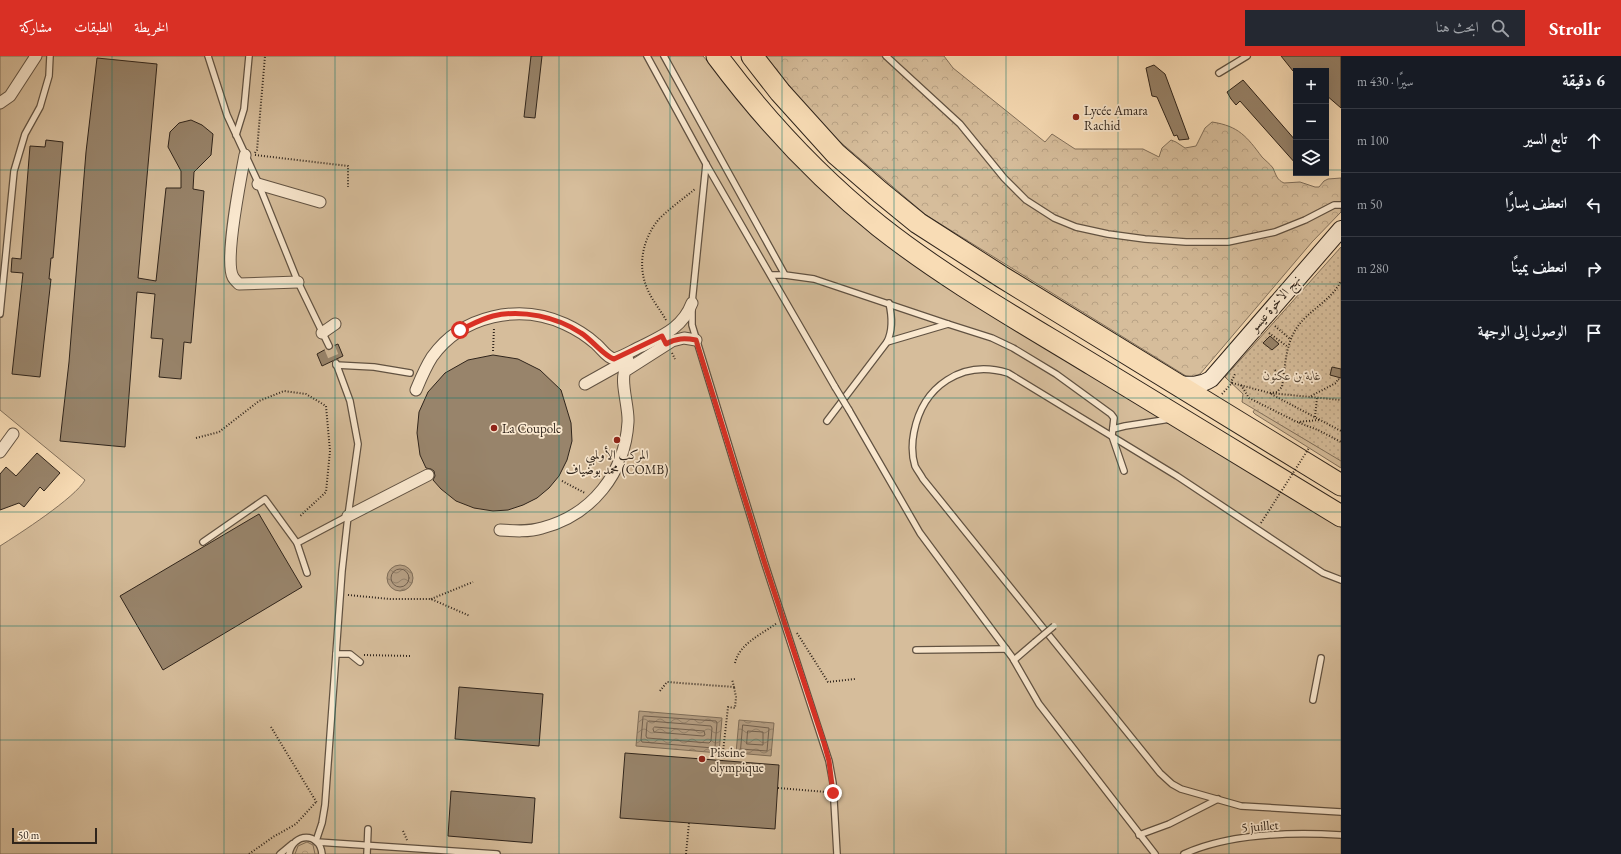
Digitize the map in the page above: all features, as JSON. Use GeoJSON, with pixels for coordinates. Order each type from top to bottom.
{"type":"FeatureCollection","features":[{"type":"Feature","properties":{"kind":"highway"},"geometry":{"type":"LineString","coordinates":[[717,56],[747,94],[796,150],[836,189],[879,226],[916,253],[974,291],[1341,516]]}},
{"type":"Feature","properties":{"kind":"highway"},"geometry":{"type":"LineString","coordinates":[[752,56],[780,92],[836,154],[918,223],[1016,285],[1178,384],[1222,409],[1341,485]]}},
{"type":"Feature","properties":{"kind":"street"},"geometry":{"type":"LineString","coordinates":[[0,103],[10,96],[36,56]]}},
{"type":"Feature","properties":{"kind":"street"},"geometry":{"type":"LineString","coordinates":[[249,157],[234,224],[230,262],[232,277],[239,284],[298,282]]}},
{"type":"Feature","properties":{"kind":"street"},"geometry":{"type":"LineString","coordinates":[[258,184],[320,202]]}},
{"type":"Feature","properties":{"kind":"street","name":"نهج الاخوة عيسو"},"geometry":{"type":"LineString","coordinates":[[1210,378],[1341,230]]}},
{"type":"Feature","properties":{"kind":"street"},"geometry":{"type":"LineString","coordinates":[[585,384],[664,340],[669,333],[681,323],[692,302]]}},
{"type":"Feature","properties":{"kind":"street"},"geometry":{"type":"LineString","coordinates":[[416,390],[423,372],[433,356],[445,342],[476,322],[494,316],[530,314],[554,320],[581,333],[596,344],[608,356],[614,359],[646,350]]}},
{"type":"Feature","properties":{"kind":"street"},"geometry":{"type":"LineString","coordinates":[[322,333],[335,324]]}},
{"type":"Feature","properties":{"kind":"street"},"geometry":{"type":"LineString","coordinates":[[664,340],[672,341],[684,338],[696,340]]}},
{"type":"Feature","properties":{"kind":"street"},"geometry":{"type":"LineString","coordinates":[[500,530],[521,531],[561,522],[579,512],[595,498],[609,482],[619,463],[626,442],[628,421],[627,399],[623,374],[627,368],[646,350]]}},
{"type":"Feature","properties":{"kind":"street"},"geometry":{"type":"LineString","coordinates":[[1178,384],[1196,386],[1204,384],[1210,378]]}},
{"type":"Feature","properties":{"kind":"street"},"geometry":{"type":"LineString","coordinates":[[1210,378],[1211,392],[1222,409]]}},
{"type":"Feature","properties":{"kind":"street"},"geometry":{"type":"LineString","coordinates":[[0,452],[14,434]]}},
{"type":"Feature","properties":{"kind":"street"},"geometry":{"type":"LineString","coordinates":[[348,516],[428,475]]}},
{"type":"Feature","properties":{"kind":"lane"},"geometry":{"type":"LineString","coordinates":[[0,314],[14,171],[25,134],[40,107],[49,76],[50,56]]}},
{"type":"Feature","properties":{"kind":"lane"},"geometry":{"type":"LineString","coordinates":[[208,56],[227,115],[236,135],[249,157],[258,184],[298,282],[329,346]]}},
{"type":"Feature","properties":{"kind":"lane"},"geometry":{"type":"LineString","coordinates":[[236,135],[244,109],[249,56]]}},
{"type":"Feature","properties":{"kind":"lane"},"geometry":{"type":"LineString","coordinates":[[647,56],[706,164],[920,533],[1014,660],[1039,704],[1155,854]]}},
{"type":"Feature","properties":{"kind":"lane"},"geometry":{"type":"LineString","coordinates":[[664,56],[785,275]]}},
{"type":"Feature","properties":{"kind":"lane"},"geometry":{"type":"LineString","coordinates":[[886,56],[960,124],[1004,178],[1026,200],[1054,218],[1076,226],[1108,234],[1145,239],[1186,242],[1228,242],[1275,232],[1305,220],[1334,205],[1341,205]]}},
{"type":"Feature","properties":{"kind":"lane"},"geometry":{"type":"LineString","coordinates":[[1219,73],[1247,56]]}},
{"type":"Feature","properties":{"kind":"lane"},"geometry":{"type":"LineString","coordinates":[[706,164],[692,302],[692,325],[764,561],[784,618],[829,761],[833,793],[837,854]]}},
{"type":"Feature","properties":{"kind":"lane"},"geometry":{"type":"LineString","coordinates":[[771,276],[785,275],[814,279],[992,338],[1013,348],[1056,374],[1111,414],[1114,418],[1113,432],[1124,471]]}},
{"type":"Feature","properties":{"kind":"lane"},"geometry":{"type":"LineString","coordinates":[[827,421],[887,342],[891,330],[889,303]]}},
{"type":"Feature","properties":{"kind":"lane"},"geometry":{"type":"LineString","coordinates":[[887,342],[948,324]]}},
{"type":"Feature","properties":{"kind":"lane"},"geometry":{"type":"LineString","coordinates":[[317,842],[325,805],[340,594],[348,516],[358,444],[350,401],[336,364],[410,373]]}},
{"type":"Feature","properties":{"kind":"lane"},"geometry":{"type":"LineString","coordinates":[[1341,580],[1323,573],[1113,432],[1008,373],[998,370],[981,369],[949,378],[939,385],[931,395],[917,419],[913,450],[915,466],[923,479],[1160,773],[1172,784],[1181,789],[1241,806],[1341,812]]}},
{"type":"Feature","properties":{"kind":"lane"},"geometry":{"type":"LineString","coordinates":[[1113,432],[1160,420],[1181,418]]}},
{"type":"Feature","properties":{"kind":"lane"},"geometry":{"type":"LineString","coordinates":[[204,542],[265,499],[296,543],[307,573]]}},
{"type":"Feature","properties":{"kind":"lane"},"geometry":{"type":"LineString","coordinates":[[296,543],[348,516]]}},
{"type":"Feature","properties":{"kind":"lane"},"geometry":{"type":"LineString","coordinates":[[1014,660],[1054,626]]}},
{"type":"Feature","properties":{"kind":"lane"},"geometry":{"type":"LineString","coordinates":[[916,650],[1006,649]]}},
{"type":"Feature","properties":{"kind":"lane"},"geometry":{"type":"LineString","coordinates":[[336,654],[350,654],[360,662]]}},
{"type":"Feature","properties":{"kind":"lane"},"geometry":{"type":"LineString","coordinates":[[1313,700],[1321,658]]}},
{"type":"Feature","properties":{"kind":"lane"},"geometry":{"type":"LineString","coordinates":[[1139,835],[1169,824],[1218,799]]}},
{"type":"Feature","properties":{"kind":"lane"},"geometry":{"type":"LineString","coordinates":[[367,854],[368,828]]}},
{"type":"Feature","properties":{"kind":"lane","name":"5 juillet"},"geometry":{"type":"LineString","coordinates":[[1184,854],[1223,840],[1279,835],[1341,835]]}},
{"type":"Feature","properties":{"kind":"lane"},"geometry":{"type":"LineString","coordinates":[[280,854],[294,842],[305,837],[311,838],[317,842],[320,846],[322,854]]}},
{"type":"Feature","properties":{"kind":"lane"},"geometry":{"type":"LineString","coordinates":[[289,854],[290,848],[294,842]]}},
{"type":"Feature","properties":{"kind":"lane"},"geometry":{"type":"LineString","coordinates":[[317,842],[497,854]]}},
{"type":"Feature","properties":{"kind":"path"},"geometry":{"type":"LineString","coordinates":[[249,157],[257,150],[265,56]]}},
{"type":"Feature","properties":{"kind":"path"},"geometry":{"type":"LineString","coordinates":[[249,157],[348,166],[348,187]]}},
{"type":"Feature","properties":{"kind":"path"},"geometry":{"type":"LineString","coordinates":[[676,359],[656,326],[667,321],[650,296],[644,280],[642,263],[644,246],[650,231],[661,218],[704,182]]}},
{"type":"Feature","properties":{"kind":"path"},"geometry":{"type":"LineString","coordinates":[[1270,393],[1280,390],[1290,339],[1297,327],[1329,297],[1341,281]]}},
{"type":"Feature","properties":{"kind":"path"},"geometry":{"type":"LineString","coordinates":[[493,351],[494,316]]}},
{"type":"Feature","properties":{"kind":"path"},"geometry":{"type":"LineString","coordinates":[[1275,326],[1290,339]]}},
{"type":"Feature","properties":{"kind":"path"},"geometry":{"type":"LineString","coordinates":[[1269,333],[1288,347]]}},
{"type":"Feature","properties":{"kind":"path"},"geometry":{"type":"LineString","coordinates":[[1275,370],[1283,379]]}},
{"type":"Feature","properties":{"kind":"path"},"geometry":{"type":"LineString","coordinates":[[1310,397],[1336,383],[1338,379],[1341,380]]}},
{"type":"Feature","properties":{"kind":"path"},"geometry":{"type":"LineString","coordinates":[[1222,409],[1231,382],[1270,393],[1341,400]]}},
{"type":"Feature","properties":{"kind":"path"},"geometry":{"type":"LineString","coordinates":[[1241,385],[1249,398],[1341,442]]}},
{"type":"Feature","properties":{"kind":"path"},"geometry":{"type":"LineString","coordinates":[[196,438],[219,432],[259,401],[284,391],[306,394],[326,406],[330,451],[326,492],[299,517]]}},
{"type":"Feature","properties":{"kind":"path"},"geometry":{"type":"LineString","coordinates":[[1270,393],[1341,431]]}},
{"type":"Feature","properties":{"kind":"path"},"geometry":{"type":"LineString","coordinates":[[1315,417],[1317,398]]}},
{"type":"Feature","properties":{"kind":"path"},"geometry":{"type":"LineString","coordinates":[[1297,422],[1320,420]]}},
{"type":"Feature","properties":{"kind":"path"},"geometry":{"type":"LineString","coordinates":[[1261,523],[1309,448]]}},
{"type":"Feature","properties":{"kind":"path"},"geometry":{"type":"LineString","coordinates":[[562,481],[595,498]]}},
{"type":"Feature","properties":{"kind":"path"},"geometry":{"type":"LineString","coordinates":[[430,599],[473,582]]}},
{"type":"Feature","properties":{"kind":"path"},"geometry":{"type":"LineString","coordinates":[[340,594],[390,598],[430,599],[470,616]]}},
{"type":"Feature","properties":{"kind":"path"},"geometry":{"type":"LineString","coordinates":[[735,663],[738,654],[744,648],[784,618]]}},
{"type":"Feature","properties":{"kind":"path"},"geometry":{"type":"LineString","coordinates":[[796,631],[828,682],[855,679]]}},
{"type":"Feature","properties":{"kind":"path"},"geometry":{"type":"LineString","coordinates":[[350,654],[410,656]]}},
{"type":"Feature","properties":{"kind":"path"},"geometry":{"type":"LineString","coordinates":[[722,760],[728,707],[735,708],[736,697],[732,679]]}},
{"type":"Feature","properties":{"kind":"path"},"geometry":{"type":"LineString","coordinates":[[660,691],[667,682],[734,688]]}},
{"type":"Feature","properties":{"kind":"path"},"geometry":{"type":"LineString","coordinates":[[270,727],[316,802],[325,805]]}},
{"type":"Feature","properties":{"kind":"path"},"geometry":{"type":"LineString","coordinates":[[778,788],[833,793]]}},
{"type":"Feature","properties":{"kind":"path"},"geometry":{"type":"LineString","coordinates":[[248,854],[296,824],[316,802]]}},
{"type":"Feature","properties":{"kind":"path"},"geometry":{"type":"LineString","coordinates":[[686,854],[689,823]]}},
{"type":"Feature","properties":{"kind":"green space","name":"المركب الأولمبي محمد بوضياف (COMB)"},"geometry":{"type":"Polygon","coordinates":[[[0,56],[703,56],[776,142],[1142,404],[1244,469],[1341,527],[1341,854],[0,854],[0,546],[59,506],[79,488],[85,480],[0,410],[0,56]]]}},
{"type":"Feature","properties":{"kind":"green space"},"geometry":{"type":"Polygon","coordinates":[[[766,56],[944,56],[953,68],[1045,142],[1052,134],[1075,149],[1143,149],[1159,157],[1162,148],[1171,140],[1185,148],[1196,146],[1205,128],[1212,122],[1229,126],[1247,138],[1273,168],[1278,179],[1284,183],[1300,182],[1319,187],[1328,179],[1341,178],[1341,212],[1312,242],[1200,374],[1193,377],[1186,376],[926,215],[839,141],[799,98],[766,56]]]}},
{"type":"Feature","properties":{"kind":"green space","name":"غابة بن عكنون"},"geometry":{"type":"Polygon","coordinates":[[[1341,247],[1341,461],[1242,402],[1243,394],[1225,377],[1341,247]]]}},
{"type":"Feature","properties":{"kind":"green space"},"geometry":{"type":"Polygon","coordinates":[[[1255,409],[1318,447],[1341,445],[1341,468],[1255,414],[1253,412],[1255,409]]]}},
{"type":"Feature","properties":{"kind":"green space"},"geometry":{"type":"Polygon","coordinates":[[[307,842],[313,845],[315,854],[295,854],[298,846],[307,842]]]}},
{"type":"Feature","properties":{"kind":"water"},"geometry":{"type":"Polygon","coordinates":[[[400,565],[410,568],[413,578],[410,588],[400,591],[390,588],[387,578],[390,568],[400,565]]]}},
{"type":"Feature","properties":{"kind":"water"},"geometry":{"type":"Polygon","coordinates":[[[639,711],[722,718],[719,753],[636,746],[639,711]]]}},
{"type":"Feature","properties":{"kind":"water"},"geometry":{"type":"Polygon","coordinates":[[[739,720],[774,723],[771,756],[736,753],[739,720]]]}},
{"type":"Feature","properties":{"kind":"building"},"geometry":{"type":"Polygon","coordinates":[[[531,56],[542,56],[535,118],[524,117],[531,56]]]}},
{"type":"Feature","properties":{"kind":"building"},"geometry":{"type":"Polygon","coordinates":[[[1281,56],[1341,56],[1341,108],[1329,98],[1329,68],[1293,68],[1293,71],[1281,56]]]}},
{"type":"Feature","properties":{"kind":"building"},"geometry":{"type":"Polygon","coordinates":[[[97,58],[157,64],[138,278],[156,281],[166,188],[181,188],[181,171],[168,147],[170,132],[179,123],[191,120],[202,125],[213,134],[211,155],[194,172],[193,189],[204,191],[191,343],[184,342],[181,379],[159,377],[163,339],[151,338],[155,294],[137,292],[125,447],[60,441],[69,362],[86,152],[97,58]]]}},
{"type":"Feature","properties":{"kind":"building"},"geometry":{"type":"Polygon","coordinates":[[[1154,65],[1165,74],[1189,139],[1179,140],[1177,135],[1174,136],[1157,97],[1152,96],[1146,68],[1154,65]]]}},
{"type":"Feature","properties":{"kind":"building"},"geometry":{"type":"Polygon","coordinates":[[[1243,80],[1293,138],[1293,161],[1240,101],[1236,105],[1227,92],[1243,80]]]}},
{"type":"Feature","properties":{"kind":"building"},"geometry":{"type":"Polygon","coordinates":[[[46,140],[63,142],[53,258],[51,258],[49,279],[51,279],[40,377],[12,374],[23,273],[11,272],[12,258],[21,259],[30,146],[45,147],[46,140]]]}},
{"type":"Feature","properties":{"kind":"building"},"geometry":{"type":"Polygon","coordinates":[[[1270,336],[1279,344],[1272,350],[1263,343],[1270,336]]]}},
{"type":"Feature","properties":{"kind":"building"},"geometry":{"type":"Polygon","coordinates":[[[338,344],[343,356],[322,366],[317,354],[326,349],[330,350],[333,346],[338,344]]]}},
{"type":"Feature","properties":{"kind":"building","name":"La Coupole"},"geometry":{"type":"Polygon","coordinates":[[[493,355],[518,359],[540,370],[561,390],[571,423],[572,441],[567,460],[559,476],[549,488],[537,498],[523,505],[508,510],[493,511],[474,508],[456,501],[441,489],[433,480],[435,476],[434,471],[426,468],[420,455],[417,433],[419,412],[428,392],[445,373],[468,360],[493,355]]]}},
{"type":"Feature","properties":{"kind":"building"},"geometry":{"type":"Polygon","coordinates":[[[1332,367],[1341,369],[1341,378],[1330,375],[1332,367]]]}},
{"type":"Feature","properties":{"kind":"building"},"geometry":{"type":"Polygon","coordinates":[[[37,453],[60,473],[44,491],[40,487],[24,507],[19,503],[0,510],[0,474],[6,467],[16,476],[37,453]]]}},
{"type":"Feature","properties":{"kind":"building"},"geometry":{"type":"Polygon","coordinates":[[[259,514],[302,587],[163,670],[120,596],[259,514]]]}},
{"type":"Feature","properties":{"kind":"building"},"geometry":{"type":"Polygon","coordinates":[[[459,687],[543,694],[539,746],[455,739],[459,687]]]}},
{"type":"Feature","properties":{"kind":"building"},"geometry":{"type":"Polygon","coordinates":[[[625,753],[779,765],[775,829],[620,818],[625,753]]]}},
{"type":"Feature","properties":{"kind":"building"},"geometry":{"type":"Polygon","coordinates":[[[451,791],[535,798],[532,843],[448,836],[451,791]]]}},
{"type":"Feature","properties":{"kind":"tunnel"},"geometry":{"type":"LineString","coordinates":[[329,346],[336,363]]}},
{"type":"Feature","properties":{"kind":"place","name":"Lycée Amara Rachid"},"geometry":{"type":"Point","coordinates":[1076,117]}},
{"type":"Feature","properties":{"kind":"place","name":"La Coupole"},"geometry":{"type":"Point","coordinates":[494,428]}},
{"type":"Feature","properties":{"kind":"place","name":"المركب الأولمبي محمد بوضياف (COMB)"},"geometry":{"type":"Point","coordinates":[617,440]}},
{"type":"Feature","properties":{"kind":"place","name":"Piscine olympique"},"geometry":{"type":"Point","coordinates":[702,759]}},
{"type":"Feature","properties":{"kind":"route"},"geometry":{"type":"LineString","coordinates":[[460,330],[476,322],[494,316],[530,314],[565,324],[581,333],[596,344],[608,356],[614,359],[662,336],[666,344],[684,338],[696,340],[764,561],[824,743],[833,783],[833,793]]}}]}
